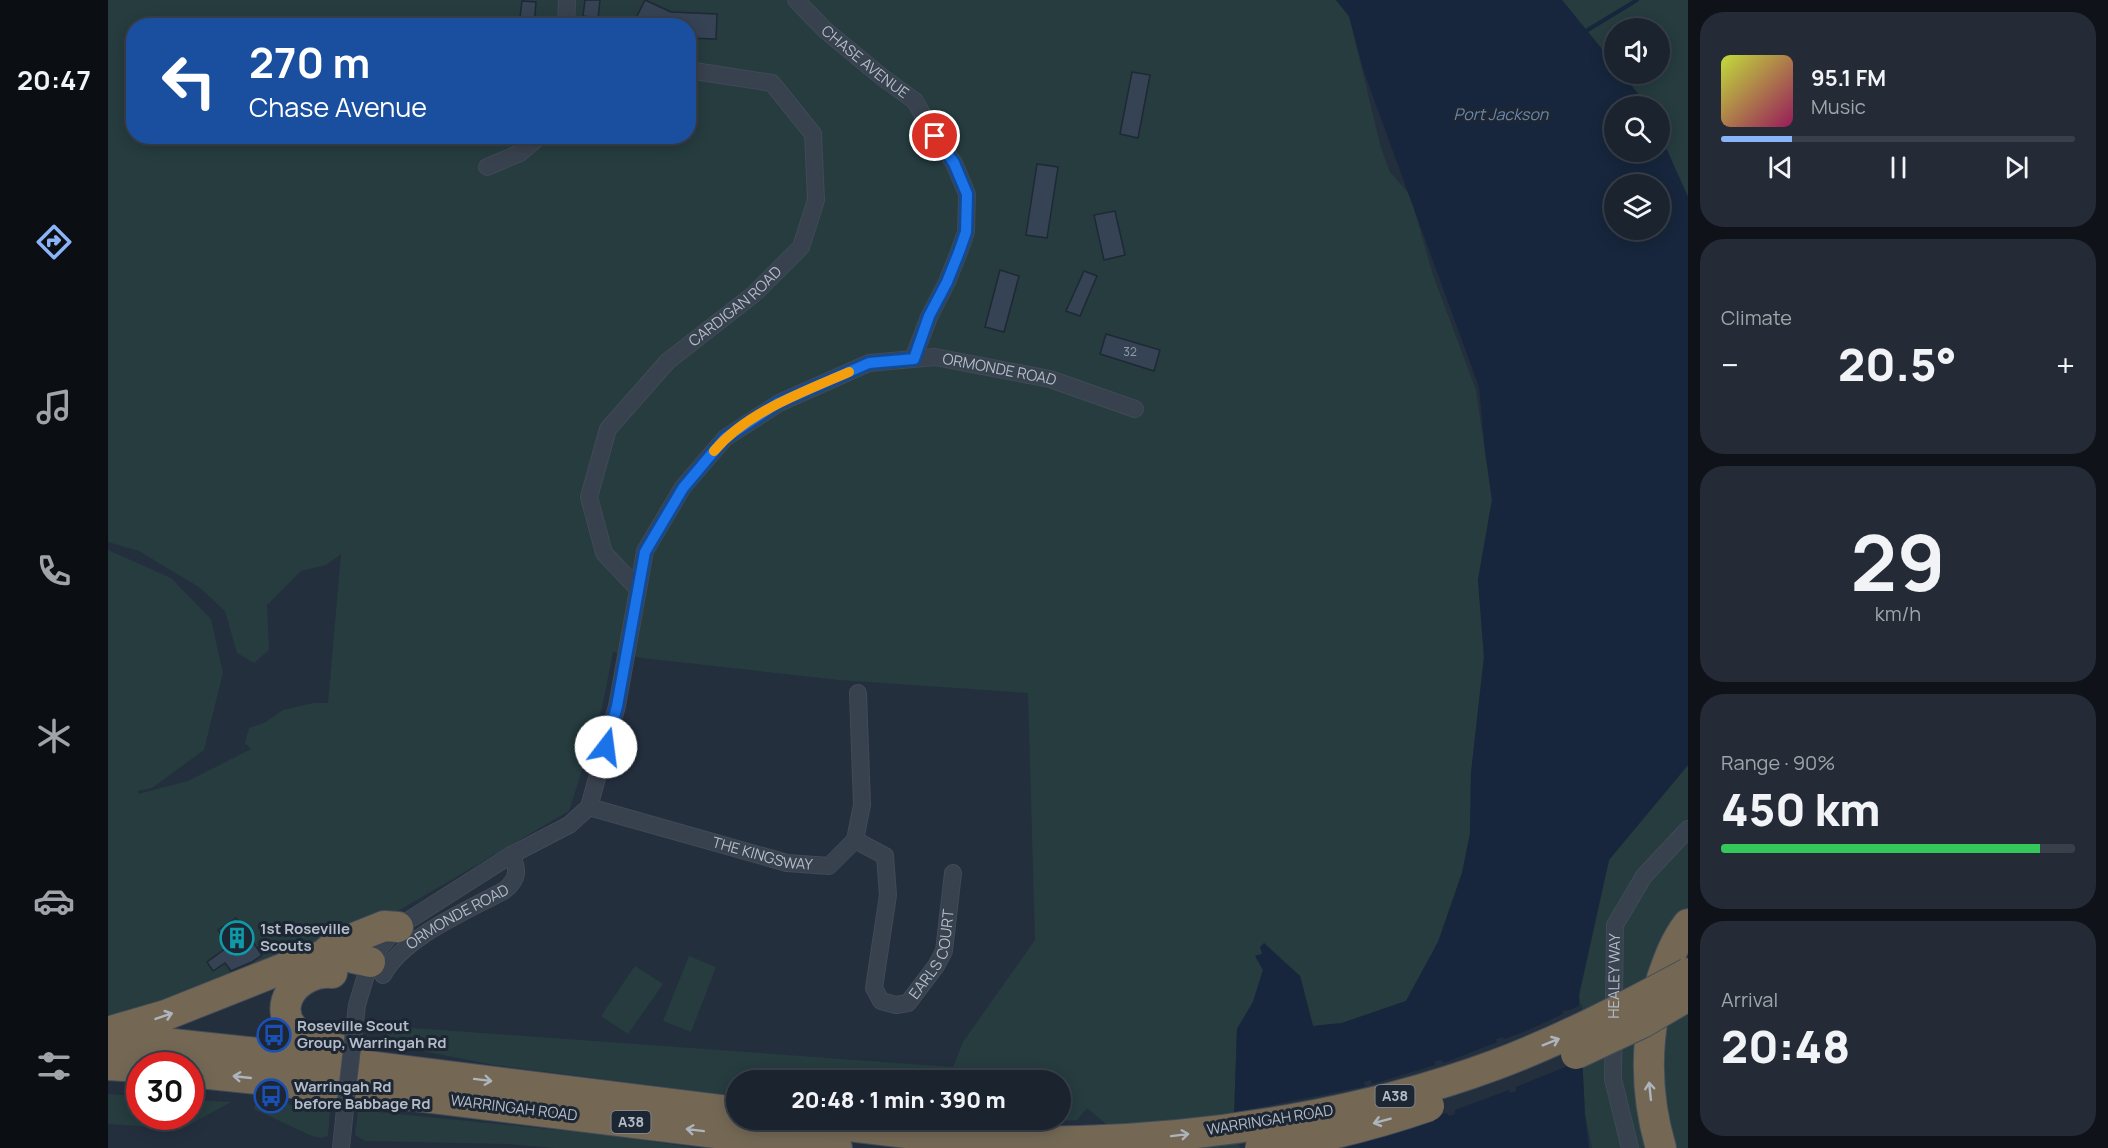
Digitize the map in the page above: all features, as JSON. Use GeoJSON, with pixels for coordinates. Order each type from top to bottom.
{"type":"FeatureCollection","features":[{"type":"Feature","properties":{"kind":"highway"},"geometry":{"type":"LineString","coordinates":[[1661,1148],[1650,1097],[1648,1070],[1651,1023],[1656,999],[1673,947],[1688,924]]}},
{"type":"Feature","properties":{"kind":"highway"},"geometry":{"type":"LineString","coordinates":[[322,956],[334,946],[384,926],[398,927]]}},
{"type":"Feature","properties":{"kind":"highway"},"geometry":{"type":"LineString","coordinates":[[108,1031],[166,1015],[293,964],[322,956],[336,954],[369,981]]}},
{"type":"Feature","properties":{"kind":"highway"},"geometry":{"type":"LineString","coordinates":[[369,981],[330,972],[306,978],[293,988],[287,999],[286,1013],[290,1022],[301,1036],[310,1041],[425,1072]]}},
{"type":"Feature","properties":{"kind":"highway","name":"WARRINGAH ROAD"},"geometry":{"type":"LineString","coordinates":[[875,1130],[1016,1142],[1100,1141],[1178,1136],[1308,1116],[1409,1093],[1495,1065],[1576,1032],[1688,973]]}},
{"type":"Feature","properties":{"kind":"highway","name":"WARRINGAH ROAD"},"geometry":{"type":"LineString","coordinates":[[1260,1148],[1329,1135],[1396,1117],[1488,1087],[1579,1053],[1642,1023],[1688,996]]}},
{"type":"Feature","properties":{"kind":"highway","name":"WARRINGAH ROAD"},"geometry":{"type":"LineString","coordinates":[[108,1039],[242,1051],[425,1072],[726,1111]]}},
{"type":"Feature","properties":{"kind":"highway"},"geometry":{"type":"LineString","coordinates":[[108,1065],[126,1066]]}},
{"type":"Feature","properties":{"kind":"highway","name":"WARRINGAH ROAD"},"geometry":{"type":"LineString","coordinates":[[204,1073],[425,1097],[837,1148]]}},
{"type":"Feature","properties":{"kind":"street"},"geometry":{"type":"LineString","coordinates":[[566,18],[567,0]]}},
{"type":"Feature","properties":{"kind":"street","name":"CHASE AVENUE"},"geometry":{"type":"LineString","coordinates":[[796,0],[825,30],[915,101],[954,163],[967,194],[966,232],[947,282],[929,316],[914,359]]}},
{"type":"Feature","properties":{"kind":"street","name":"CARDIGAN ROAD"},"geometry":{"type":"LineString","coordinates":[[637,588],[604,553],[589,497],[608,429],[668,361],[754,294],[801,247],[816,200],[813,134],[772,83],[696,71]]}},
{"type":"Feature","properties":{"kind":"street"},"geometry":{"type":"LineString","coordinates":[[487,166],[520,153],[531,144]]}},
{"type":"Feature","properties":{"kind":"street","name":"ORMONDE ROAD"},"geometry":{"type":"LineString","coordinates":[[369,981],[381,946],[398,927],[511,855],[569,825],[589,807],[617,706],[645,552],[683,488],[725,438],[778,403],[869,363],[935,357],[1050,380],[1135,409]]}},
{"type":"Feature","properties":{"kind":"street"},"geometry":{"type":"LineString","coordinates":[[855,840],[862,805],[858,693]]}},
{"type":"Feature","properties":{"kind":"street","name":"THE KINGSWAY"},"geometry":{"type":"LineString","coordinates":[[589,807],[787,863],[829,866],[855,840]]}},
{"type":"Feature","properties":{"kind":"street","name":"HEALEY WAY"},"geometry":{"type":"LineString","coordinates":[[1630,1148],[1613,1079],[1614,925],[1644,876],[1688,829]]}},
{"type":"Feature","properties":{"kind":"street","name":"EARLS COURT"},"geometry":{"type":"LineString","coordinates":[[855,840],[885,856],[888,896],[874,988],[881,1001],[896,1005],[908,1003],[936,966],[944,951],[953,873]]}},
{"type":"Feature","properties":{"kind":"street","name":"ORMONDE ROAD"},"geometry":{"type":"LineString","coordinates":[[369,981],[401,951],[511,885],[517,874],[517,867],[511,855]]}},
{"type":"Feature","properties":{"kind":"street"},"geometry":{"type":"LineString","coordinates":[[341,1148],[345,1109],[369,981]]}},
{"type":"Feature","properties":{"kind":"green space"},"geometry":{"type":"Polygon","coordinates":[[[108,0],[1336,0],[1349,16],[1381,148],[1390,172],[1410,195],[1433,275],[1476,390],[1492,500],[1478,580],[1484,657],[1471,773],[1470,834],[1462,873],[1438,942],[1406,1001],[1342,1023],[1313,1026],[1300,976],[1262,954],[1256,956],[1263,970],[1253,1002],[1237,1029],[1234,1118],[1243,1148],[1135,1148],[1087,1108],[1077,1120],[1071,1120],[1071,1070],[726,1070],[726,1095],[494,1065],[387,1044],[386,1026],[953,1067],[963,1042],[1035,940],[1028,693],[839,680],[642,658],[613,652],[602,708],[569,811],[393,914],[108,1021],[108,550],[171,578],[211,619],[223,673],[204,750],[152,788],[138,791],[138,794],[188,781],[251,749],[245,743],[249,728],[264,723],[283,710],[313,703],[328,703],[341,554],[326,565],[301,571],[267,605],[269,650],[254,663],[237,653],[225,611],[199,587],[139,551],[108,542],[108,0]]]}},
{"type":"Feature","properties":{"kind":"green space"},"geometry":{"type":"Polygon","coordinates":[[[1562,0],[1688,0],[1688,197],[1670,157],[1670,96],[1640,96],[1630,84],[1670,84],[1670,18],[1604,18],[1604,52],[1562,0]]]}},
{"type":"Feature","properties":{"kind":"green space"},"geometry":{"type":"Polygon","coordinates":[[[1688,765],[1688,1148],[1592,1148],[1585,1115],[1579,995],[1609,859],[1688,765]]]}},
{"type":"Feature","properties":{"kind":"green space"},"geometry":{"type":"Polygon","coordinates":[[[689,956],[716,967],[691,1032],[663,1021],[689,956]]]}},
{"type":"Feature","properties":{"kind":"green space"},"geometry":{"type":"Polygon","coordinates":[[[635,966],[663,984],[628,1034],[601,1016],[635,966]]]}},
{"type":"Feature","properties":{"kind":"green space"},"geometry":{"type":"Polygon","coordinates":[[[108,1094],[126,1095],[126,1125],[108,1124],[108,1094]]]}},
{"type":"Feature","properties":{"kind":"green space"},"geometry":{"type":"Polygon","coordinates":[[[204,1101],[231,1102],[204,1117],[204,1101]]]}},
{"type":"Feature","properties":{"kind":"green space"},"geometry":{"type":"Polygon","coordinates":[[[269,1102],[269,1106],[285,1109],[286,1104],[330,1111],[328,1136],[321,1138],[312,1136],[254,1109],[256,1103],[269,1102]]]}},
{"type":"Feature","properties":{"kind":"green space"},"geometry":{"type":"Polygon","coordinates":[[[358,1110],[608,1135],[696,1148],[555,1148],[507,1144],[365,1141],[355,1135],[358,1110]]]}},
{"type":"Feature","properties":{"kind":"water","name":"Port Jackson"},"geometry":{"type":"Polygon","coordinates":[[[1336,0],[1562,0],[1604,52],[1604,84],[1630,84],[1640,96],[1604,96],[1604,162],[1670,162],[1670,157],[1688,197],[1688,765],[1609,860],[1579,995],[1585,1115],[1589,1148],[1243,1148],[1234,1118],[1237,1029],[1253,1002],[1263,970],[1255,956],[1262,954],[1260,947],[1264,943],[1300,976],[1313,1026],[1342,1023],[1406,1001],[1438,942],[1462,873],[1470,834],[1471,773],[1484,657],[1478,580],[1492,500],[1479,387],[1364,72],[1349,16],[1336,0]]]}},
{"type":"Feature","properties":{"kind":"pier"},"geometry":{"type":"Polygon","coordinates":[[[1582,1004],[1585,1059],[1516,1087],[1516,1091],[1510,1093],[1509,1090],[1455,1110],[1455,1114],[1449,1116],[1447,1113],[1319,1148],[1240,1148],[1231,1113],[1362,1087],[1365,1086],[1364,1082],[1371,1080],[1372,1084],[1435,1065],[1435,1061],[1442,1060],[1443,1063],[1497,1042],[1496,1039],[1503,1037],[1504,1039],[1526,1031],[1563,1014],[1563,1011],[1582,1004]]]}},
{"type":"Feature","properties":{"kind":"building"},"geometry":{"type":"Polygon","coordinates":[[[585,0],[600,0],[598,18],[583,16],[585,0]]]}},
{"type":"Feature","properties":{"kind":"building"},"geometry":{"type":"Polygon","coordinates":[[[645,0],[671,12],[717,14],[716,39],[696,38],[696,18],[636,18],[645,0]]]}},
{"type":"Feature","properties":{"kind":"building"},"geometry":{"type":"Polygon","coordinates":[[[522,1],[536,2],[535,18],[520,18],[522,1]]]}},
{"type":"Feature","properties":{"kind":"building"},"geometry":{"type":"Polygon","coordinates":[[[1132,72],[1150,75],[1138,138],[1120,134],[1132,72]]]}},
{"type":"Feature","properties":{"kind":"building"},"geometry":{"type":"Polygon","coordinates":[[[1037,164],[1058,167],[1047,238],[1026,235],[1037,164]]]}},
{"type":"Feature","properties":{"kind":"building"},"geometry":{"type":"Polygon","coordinates":[[[1115,211],[1125,255],[1104,260],[1094,215],[1115,211]]]}},
{"type":"Feature","properties":{"kind":"building"},"geometry":{"type":"Polygon","coordinates":[[[1000,270],[1019,276],[1004,332],[985,327],[1000,270]]]}},
{"type":"Feature","properties":{"kind":"building"},"geometry":{"type":"Polygon","coordinates":[[[1084,271],[1097,276],[1080,316],[1066,311],[1084,271]]]}},
{"type":"Feature","properties":{"kind":"building"},"geometry":{"type":"Polygon","coordinates":[[[1106,334],[1160,350],[1154,371],[1100,354],[1106,334]]]}},
{"type":"Feature","properties":{"kind":"building","name":"1st Roseville Scouts"},"geometry":{"type":"Polygon","coordinates":[[[236,918],[262,955],[231,971],[225,963],[213,971],[207,962],[229,946],[218,930],[236,918]]]}},
{"type":"Feature","properties":{"kind":"waterway"},"geometry":{"type":"LineString","coordinates":[[1586,31],[1637,0]]}},
{"type":"Feature","properties":{"kind":"slow traffic"},"geometry":{"type":"LineString","coordinates":[[714,451],[725,438],[778,403],[849,372]]}},
{"type":"Feature","properties":{"kind":"place","name":"1st Roseville Scouts"},"geometry":{"type":"Point","coordinates":[237,938]}},
{"type":"Feature","properties":{"kind":"place","name":"Roseville Scout Group, Warringah Rd"},"geometry":{"type":"Point","coordinates":[274,1035]}},
{"type":"Feature","properties":{"kind":"place","name":"Warringah Rd before Babbage Rd"},"geometry":{"type":"Point","coordinates":[271,1096]}},
{"type":"Feature","properties":{"kind":"route"},"geometry":{"type":"LineString","coordinates":[[606,747],[617,706],[645,552],[683,488],[725,438],[778,403],[869,363],[914,359],[929,316],[947,282],[966,232],[967,194],[954,163],[935,136]]}}]}
